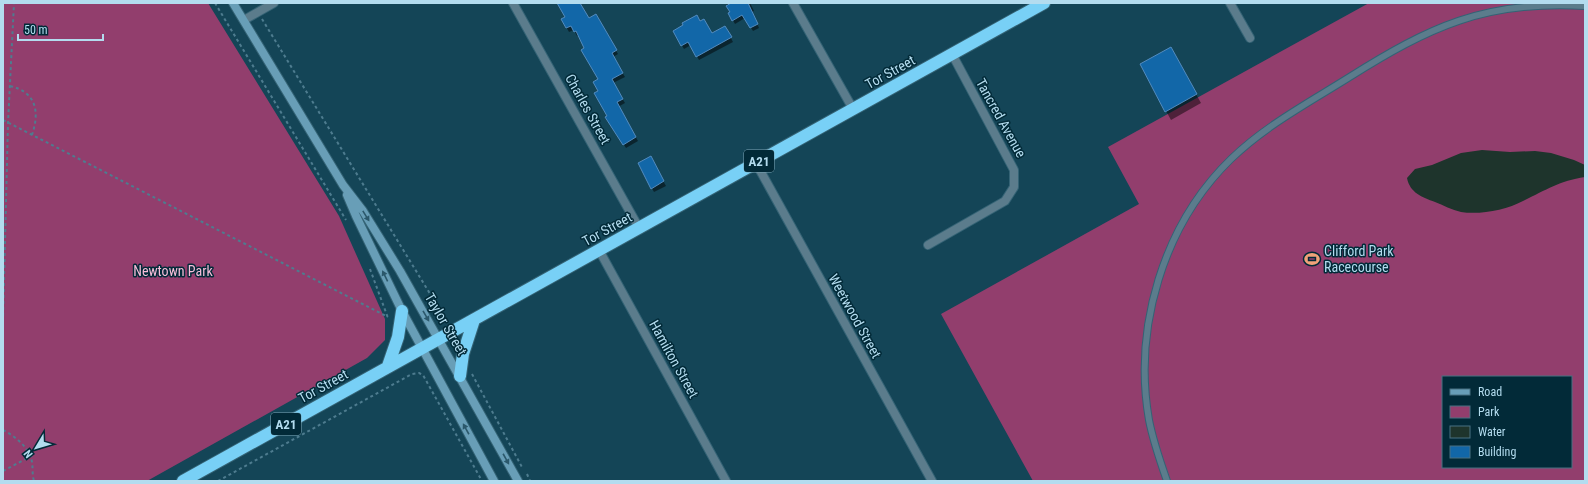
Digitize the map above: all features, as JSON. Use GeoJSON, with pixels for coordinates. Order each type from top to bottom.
{"type":"FeatureCollection","features":[{"type":"Feature","properties":{"kind":"highway","name":"Tor Street"},"geometry":{"type":"LineString","coordinates":[[183,481],[1044,3]]}},
{"type":"Feature","properties":{"kind":"highway"},"geometry":{"type":"LineString","coordinates":[[388,366],[398,337],[402,311]]}},
{"type":"Feature","properties":{"kind":"highway"},"geometry":{"type":"LineString","coordinates":[[464,372],[463,354],[474,320]]}},
{"type":"Feature","properties":{"kind":"street","name":"Taylor Street"},"geometry":{"type":"LineString","coordinates":[[233,3],[343,185],[364,211],[440,339],[464,372],[518,481]]}},
{"type":"Feature","properties":{"kind":"street"},"geometry":{"type":"LineString","coordinates":[[244,20],[274,3]]}},
{"type":"Feature","properties":{"kind":"street","name":"Charles Street"},"geometry":{"type":"LineString","coordinates":[[513,3],[639,228]]}},
{"type":"Feature","properties":{"kind":"street"},"geometry":{"type":"LineString","coordinates":[[793,3],[853,109]]}},
{"type":"Feature","properties":{"kind":"street"},"geometry":{"type":"LineString","coordinates":[[1230,3],[1250,38]]}},
{"type":"Feature","properties":{"kind":"street","name":"Tancred Avenue"},"geometry":{"type":"LineString","coordinates":[[928,245],[1005,201],[1014,187],[1014,170],[952,54]]}},
{"type":"Feature","properties":{"kind":"street","name":"Weetwood Street"},"geometry":{"type":"LineString","coordinates":[[756,163],[932,481]]}},
{"type":"Feature","properties":{"kind":"street","name":"Taylor Street"},"geometry":{"type":"LineString","coordinates":[[343,185],[356,216],[402,311],[494,481]]}},
{"type":"Feature","properties":{"kind":"street","name":"Hamilton Street"},"geometry":{"type":"LineString","coordinates":[[599,250],[726,481]]}},
{"type":"Feature","properties":{"kind":"lane"},"geometry":{"type":"LineString","coordinates":[[1167,481],[1154,443],[1146,398],[1145,358],[1149,321],[1159,278],[1177,233],[1202,191],[1216,174],[1249,142],[1270,127],[1383,56],[1438,27],[1475,14],[1517,5],[1564,4],[1585,6]]}},
{"type":"Feature","properties":{"kind":"path"},"geometry":{"type":"LineString","coordinates":[[3,322],[8,122],[14,3]]}},
{"type":"Feature","properties":{"kind":"path"},"geometry":{"type":"LineString","coordinates":[[215,3],[349,225]]}},
{"type":"Feature","properties":{"kind":"path"},"geometry":{"type":"LineString","coordinates":[[3,9],[3,18]]}},
{"type":"Feature","properties":{"kind":"path"},"geometry":{"type":"LineString","coordinates":[[258,12],[443,315],[442,319]]}},
{"type":"Feature","properties":{"kind":"path"},"geometry":{"type":"LineString","coordinates":[[10,86],[25,92],[30,96],[34,104],[36,119],[32,135]]}},
{"type":"Feature","properties":{"kind":"path"},"geometry":{"type":"LineString","coordinates":[[3,120],[388,317]]}},
{"type":"Feature","properties":{"kind":"path"},"geometry":{"type":"LineString","coordinates":[[369,266],[388,317],[389,324]]}},
{"type":"Feature","properties":{"kind":"path"},"geometry":{"type":"LineString","coordinates":[[218,481],[412,374],[419,372],[423,375],[482,481]]}},
{"type":"Feature","properties":{"kind":"path"},"geometry":{"type":"LineString","coordinates":[[464,372],[530,481]]}},
{"type":"Feature","properties":{"kind":"path"},"geometry":{"type":"LineString","coordinates":[[3,430],[20,441],[32,460],[34,481]]}},
{"type":"Feature","properties":{"kind":"path"},"geometry":{"type":"LineString","coordinates":[[3,471],[35,454]]}},
{"type":"Feature","properties":{"kind":"green space","name":"Newtown Park"},"geometry":{"type":"Polygon","coordinates":[[[3,3],[208,3],[339,216],[385,319],[385,340],[367,358],[147,481],[3,481],[3,3]]]}},
{"type":"Feature","properties":{"kind":"green space","name":"Clifford Park Racecourse"},"geometry":{"type":"Polygon","coordinates":[[[1369,3],[1585,3],[1585,481],[1033,481],[941,314],[1139,204],[1108,147],[1369,3]]]}},
{"type":"Feature","properties":{"kind":"water"},"geometry":{"type":"Polygon","coordinates":[[[1482,150],[1510,152],[1535,151],[1551,153],[1585,165],[1585,177],[1560,183],[1509,207],[1476,213],[1461,212],[1417,194],[1409,183],[1407,178],[1415,169],[1432,165],[1461,153],[1482,150]]]}},
{"type":"Feature","properties":{"kind":"building"},"geometry":{"type":"Polygon","coordinates":[[[557,3],[580,3],[589,18],[596,14],[617,50],[612,53],[623,73],[612,79],[623,99],[617,102],[636,137],[623,145],[605,117],[607,116],[594,93],[598,91],[593,82],[598,79],[581,50],[584,48],[576,31],[574,32],[571,26],[566,28],[561,19],[565,17],[557,3]]]}},
{"type":"Feature","properties":{"kind":"building"},"geometry":{"type":"Polygon","coordinates":[[[731,3],[748,3],[758,24],[750,28],[742,15],[732,21],[728,13],[730,12],[726,6],[731,3]]]}},
{"type":"Feature","properties":{"kind":"building"},"geometry":{"type":"Polygon","coordinates":[[[697,15],[700,21],[704,19],[712,33],[725,26],[732,37],[696,57],[688,42],[681,46],[673,31],[683,25],[682,23],[697,15]]]}},
{"type":"Feature","properties":{"kind":"building"},"geometry":{"type":"Polygon","coordinates":[[[1171,47],[1197,94],[1165,112],[1140,64],[1171,47]]]}},
{"type":"Feature","properties":{"kind":"building"},"geometry":{"type":"Polygon","coordinates":[[[651,156],[664,181],[651,189],[638,163],[651,156]]]}},
{"type":"Feature","properties":{"kind":"place","name":"Clifford Park Racecourse"},"geometry":{"type":"Point","coordinates":[1312,259]}}]}
